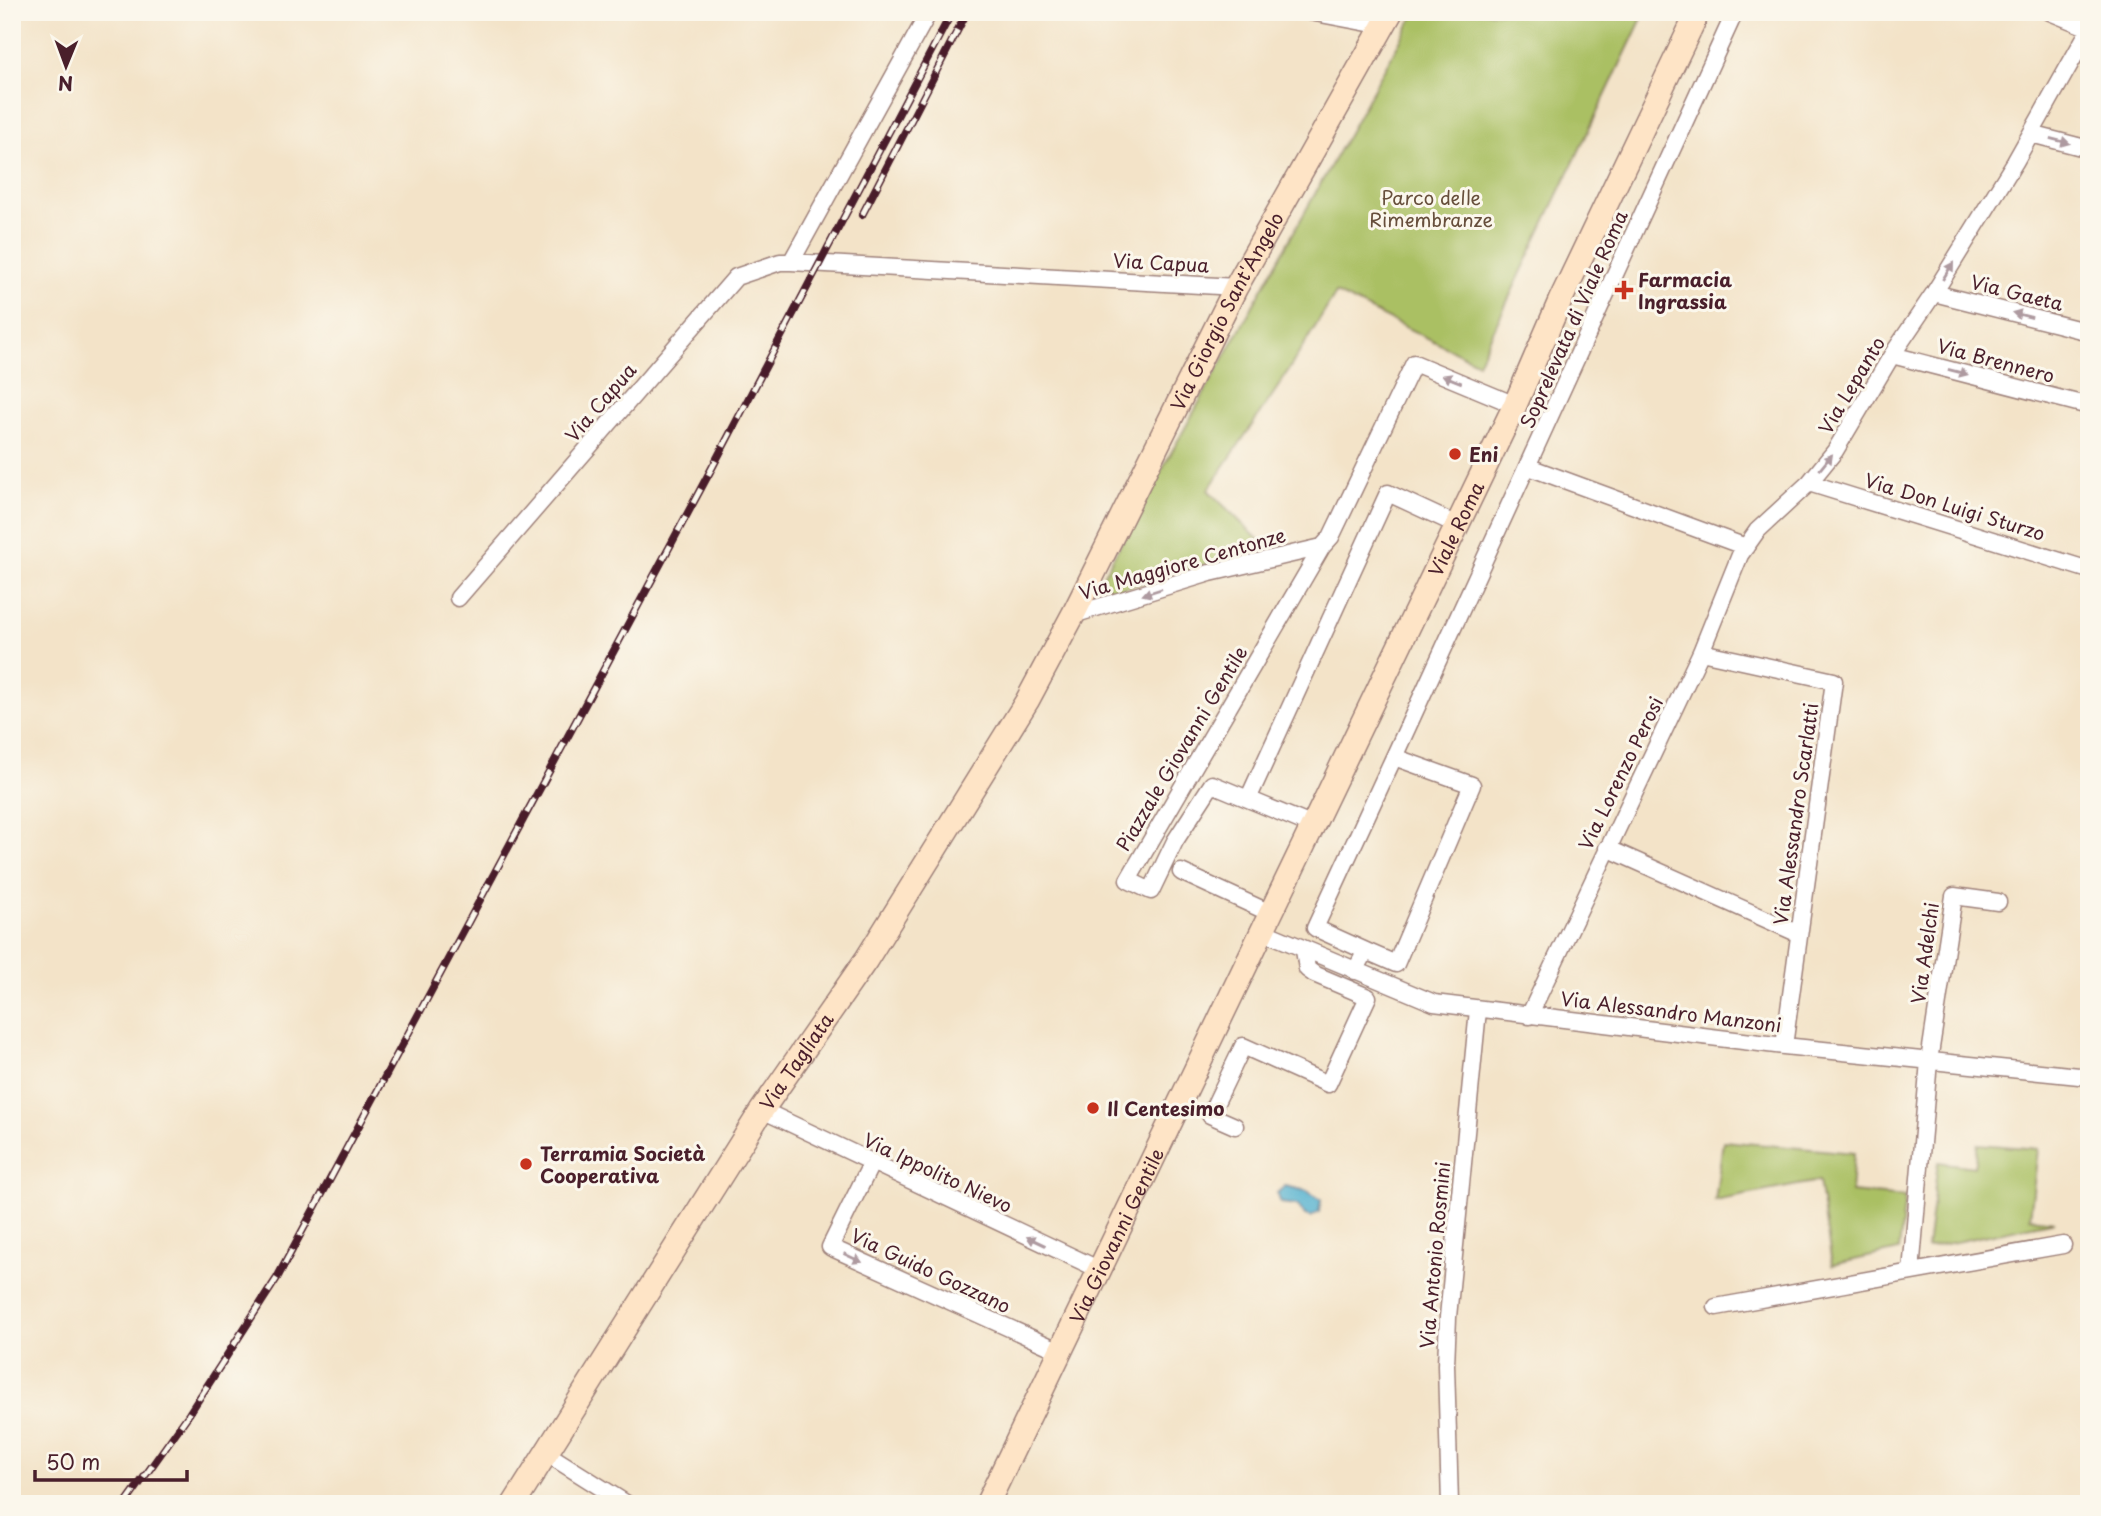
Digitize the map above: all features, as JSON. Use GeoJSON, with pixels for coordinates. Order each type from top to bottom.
{"type":"FeatureCollection","features":[{"type":"Feature","properties":{"kind":"street"},"geometry":{"type":"LineString","coordinates":[[791,262],[929,12]]}},
{"type":"Feature","properties":{"kind":"street"},"geometry":{"type":"LineString","coordinates":[[1310,12],[1388,19]]}},
{"type":"Feature","properties":{"kind":"street","name":"Viale Roma"},"geometry":{"type":"LineString","coordinates":[[1266,922],[1515,405],[1560,301],[1698,12]]}},
{"type":"Feature","properties":{"kind":"street","name":"Soprelevata di Viale Roma"},"geometry":{"type":"LineString","coordinates":[[1366,951],[1315,928],[1529,467],[1735,12]]}},
{"type":"Feature","properties":{"kind":"street"},"geometry":{"type":"LineString","coordinates":[[2050,12],[2089,29]]}},
{"type":"Feature","properties":{"kind":"street","name":"Via Giorgio Sant'Angelo"},"geometry":{"type":"LineString","coordinates":[[1073,615],[1236,287],[1388,19]]}},
{"type":"Feature","properties":{"kind":"street","name":"Via Lepanto"},"geometry":{"type":"LineString","coordinates":[[1745,547],[1757,531],[1809,484],[1835,451],[2031,134],[2089,29]]}},
{"type":"Feature","properties":{"kind":"street"},"geometry":{"type":"LineString","coordinates":[[2031,134],[2089,149]]}},
{"type":"Feature","properties":{"kind":"street","name":"Via Capua"},"geometry":{"type":"LineString","coordinates":[[458,598],[736,277],[780,262],[791,262],[1236,287]]}},
{"type":"Feature","properties":{"kind":"street","name":"Via Gaeta"},"geometry":{"type":"LineString","coordinates":[[1934,293],[2089,332]]}},
{"type":"Feature","properties":{"kind":"street","name":"Via Brennero"},"geometry":{"type":"LineString","coordinates":[[1892,355],[2089,406]]}},
{"type":"Feature","properties":{"kind":"street"},"geometry":{"type":"LineString","coordinates":[[1322,547],[1331,537],[1371,459],[1414,363],[1515,405]]}},
{"type":"Feature","properties":{"kind":"street"},"geometry":{"type":"LineString","coordinates":[[1529,467],[1745,547]]}},
{"type":"Feature","properties":{"kind":"street","name":"Via Don Luigi Sturzo"},"geometry":{"type":"LineString","coordinates":[[1809,484],[2089,570]]}},
{"type":"Feature","properties":{"kind":"street"},"geometry":{"type":"LineString","coordinates":[[1249,797],[1388,493],[1457,525]]}},
{"type":"Feature","properties":{"kind":"street","name":"Via Maggiore Centonze"},"geometry":{"type":"LineString","coordinates":[[1073,615],[1210,573],[1322,547]]}},
{"type":"Feature","properties":{"kind":"street","name":"Piazzale Giovanni Gentile"},"geometry":{"type":"LineString","coordinates":[[1313,827],[1249,797],[1212,784],[1175,841],[1151,891],[1128,880],[1322,547]]}},
{"type":"Feature","properties":{"kind":"street","name":"Via Lorenzo Perosi"},"geometry":{"type":"LineString","coordinates":[[1529,1016],[1701,652],[1745,547]]}},
{"type":"Feature","properties":{"kind":"street","name":"Via Tagliata"},"geometry":{"type":"LineString","coordinates":[[520,1501],[546,1452],[762,1110],[870,953],[1027,701],[1073,615]]}},
{"type":"Feature","properties":{"kind":"street","name":"Via Alessandro Scarlatti"},"geometry":{"type":"LineString","coordinates":[[1701,652],[1834,681],[1784,1046]]}},
{"type":"Feature","properties":{"kind":"street"},"geometry":{"type":"LineString","coordinates":[[1355,971],[1366,951],[1396,964],[1472,785],[1394,757]]}},
{"type":"Feature","properties":{"kind":"street"},"geometry":{"type":"LineString","coordinates":[[1607,848],[1800,934]]}},
{"type":"Feature","properties":{"kind":"street","name":"Via Alessandro Manzoni"},"geometry":{"type":"LineString","coordinates":[[1181,872],[1266,922],[1304,950],[1434,1003],[1784,1046],[2089,1077]]}},
{"type":"Feature","properties":{"kind":"street","name":"Via Adelchi"},"geometry":{"type":"LineString","coordinates":[[1929,1061],[1954,896],[1998,902]]}},
{"type":"Feature","properties":{"kind":"street","name":"Via Giovanni Gentile"},"geometry":{"type":"LineString","coordinates":[[986,1504],[1266,922]]}},
{"type":"Feature","properties":{"kind":"street"},"geometry":{"type":"LineString","coordinates":[[1235,1126],[1210,1115],[1242,1046],[1328,1084],[1368,997],[1307,969],[1304,950]]}},
{"type":"Feature","properties":{"kind":"street","name":"Via Antonio Rosmini"},"geometry":{"type":"LineString","coordinates":[[1450,1504],[1446,1365],[1448,1317],[1478,1010]]}},
{"type":"Feature","properties":{"kind":"street"},"geometry":{"type":"LineString","coordinates":[[1911,1272],[1929,1061]]}},
{"type":"Feature","properties":{"kind":"street","name":"Via Ippolito Nievo"},"geometry":{"type":"LineString","coordinates":[[762,1110],[871,1164],[1098,1269]]}},
{"type":"Feature","properties":{"kind":"street","name":"Via Guido Gozzano"},"geometry":{"type":"LineString","coordinates":[[871,1164],[830,1247],[1060,1352]]}},
{"type":"Feature","properties":{"kind":"street"},"geometry":{"type":"LineString","coordinates":[[1716,1307],[2063,1245]]}},
{"type":"Feature","properties":{"kind":"street"},"geometry":{"type":"LineString","coordinates":[[546,1452],[626,1504]]}},
{"type":"Feature","properties":{"kind":"green space","name":"Parco delle Rimembranze"},"geometry":{"type":"Polygon","coordinates":[[[1416,12],[1645,12],[1478,363],[1336,293],[1278,387],[1208,490],[1266,547],[1104,594],[1100,581],[1416,12]]]}},
{"type":"Feature","properties":{"kind":"green space"},"geometry":{"type":"Polygon","coordinates":[[[1723,1141],[1854,1153],[1851,1192],[1905,1197],[1899,1250],[1832,1265],[1819,1181],[1715,1201],[1723,1141]]]}},
{"type":"Feature","properties":{"kind":"green space"},"geometry":{"type":"Polygon","coordinates":[[[1978,1144],[2038,1149],[2030,1218],[2055,1221],[1927,1248],[1938,1162],[1974,1167],[1978,1144]]]}},
{"type":"Feature","properties":{"kind":"water"},"geometry":{"type":"Polygon","coordinates":[[[1285,1186],[1307,1191],[1321,1200],[1319,1212],[1311,1217],[1305,1215],[1297,1205],[1281,1203],[1277,1193],[1285,1186]]]}},
{"type":"Feature","properties":{"kind":"railway"},"geometry":{"type":"LineString","coordinates":[[125,1504],[189,1414],[277,1278],[713,466],[952,12]]}},
{"type":"Feature","properties":{"kind":"railway"},"geometry":{"type":"LineString","coordinates":[[862,215],[967,12]]}},
{"type":"Feature","properties":{"kind":"place","name":"Farmacia Ingrassia"},"geometry":{"type":"Point","coordinates":[1624,290]}},
{"type":"Feature","properties":{"kind":"place","name":"Eni"},"geometry":{"type":"Point","coordinates":[1455,454]}},
{"type":"Feature","properties":{"kind":"place","name":"Il Centesimo"},"geometry":{"type":"Point","coordinates":[1093,1108]}},
{"type":"Feature","properties":{"kind":"place","name":"Terramia Società Cooperativa"},"geometry":{"type":"Point","coordinates":[526,1164]}}]}
